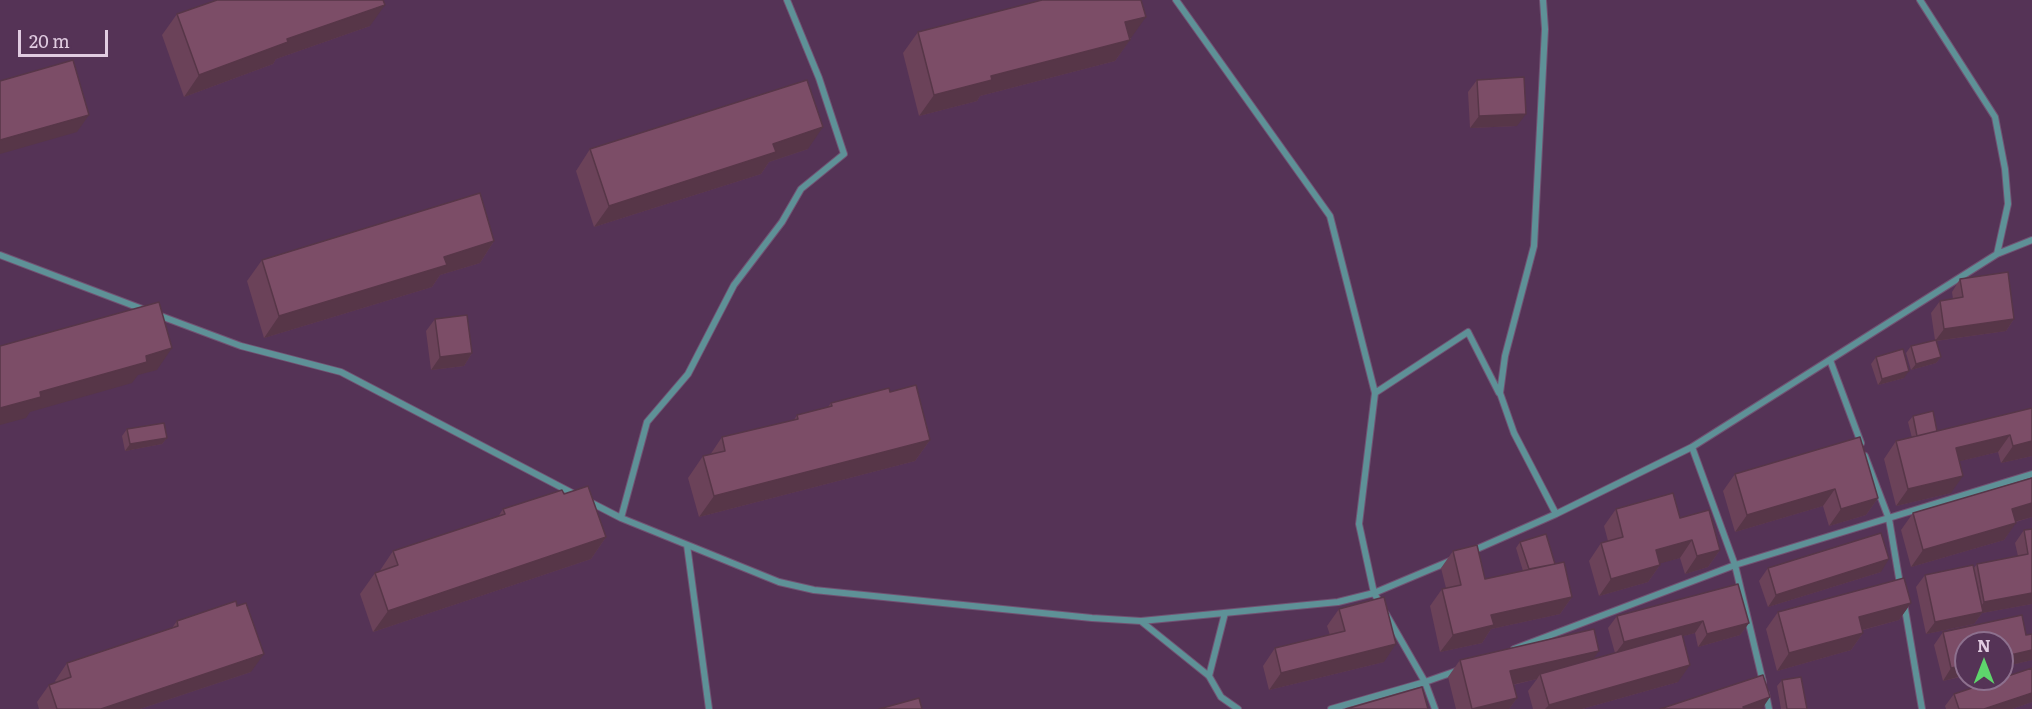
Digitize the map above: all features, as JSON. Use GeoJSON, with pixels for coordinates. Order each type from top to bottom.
{"type":"FeatureCollection","features":[{"type":"Feature","properties":{"kind":"street"},"geometry":{"type":"LineString","coordinates":[[621,518],[647,422],[688,374],[734,285],[782,222],[801,189],[844,154],[819,78],[787,0]]}},
{"type":"Feature","properties":{"kind":"street"},"geometry":{"type":"LineString","coordinates":[[1176,0],[1330,216],[1376,393],[1359,524],[1374,593],[1425,682],[1435,709]]}},
{"type":"Feature","properties":{"kind":"street"},"geometry":{"type":"LineString","coordinates":[[1500,393],[1505,356],[1534,246],[1545,29],[1543,0]]}},
{"type":"Feature","properties":{"kind":"street"},"geometry":{"type":"LineString","coordinates":[[1920,0],[1995,117],[2005,169],[2008,204],[1997,254]]}},
{"type":"Feature","properties":{"kind":"street"},"geometry":{"type":"LineString","coordinates":[[1463,555],[1556,514],[1692,447],[1997,254],[2032,240]]}},
{"type":"Feature","properties":{"kind":"street"},"geometry":{"type":"LineString","coordinates":[[0,255],[241,346],[341,372],[621,518],[779,582],[814,590],[1142,621],[1338,602],[1374,593],[1453,560]]}},
{"type":"Feature","properties":{"kind":"street"},"geometry":{"type":"LineString","coordinates":[[1376,393],[1468,332],[1500,393],[1514,433],[1556,514]]}},
{"type":"Feature","properties":{"kind":"street"},"geometry":{"type":"LineString","coordinates":[[1830,360],[1889,519],[1922,709]]}},
{"type":"Feature","properties":{"kind":"street"},"geometry":{"type":"LineString","coordinates":[[1692,447],[1735,565],[1769,709]]}},
{"type":"Feature","properties":{"kind":"street"},"geometry":{"type":"LineString","coordinates":[[1503,653],[1735,565],[2032,474]]}},
{"type":"Feature","properties":{"kind":"street"},"geometry":{"type":"LineString","coordinates":[[687,545],[708,709]]}},
{"type":"Feature","properties":{"kind":"street"},"geometry":{"type":"LineString","coordinates":[[1209,676],[1225,613]]}},
{"type":"Feature","properties":{"kind":"street"},"geometry":{"type":"LineString","coordinates":[[1142,621],[1209,676],[1221,697],[1238,709]]}},
{"type":"Feature","properties":{"kind":"street"},"geometry":{"type":"LineString","coordinates":[[1331,709],[1425,682],[1469,666]]}},
{"type":"Feature","properties":{"kind":"building"},"geometry":{"type":"Polygon","coordinates":[[[217,0],[383,0],[385,5],[287,39],[288,42],[199,75],[177,14],[217,0]]]}},
{"type":"Feature","properties":{"kind":"building"},"geometry":{"type":"Polygon","coordinates":[[[1042,0],[1141,0],[1146,17],[1125,22],[1130,40],[991,76],[992,80],[934,95],[918,32],[1042,0]]]}},
{"type":"Feature","properties":{"kind":"building"},"geometry":{"type":"Polygon","coordinates":[[[73,60],[89,115],[0,140],[0,81],[73,60]]]}},
{"type":"Feature","properties":{"kind":"building"},"geometry":{"type":"Polygon","coordinates":[[[1524,77],[1526,114],[1479,116],[1477,80],[1524,77]]]}},
{"type":"Feature","properties":{"kind":"building"},"geometry":{"type":"Polygon","coordinates":[[[807,80],[823,127],[773,144],[776,152],[609,206],[590,149],[807,80]]]}},
{"type":"Feature","properties":{"kind":"building"},"geometry":{"type":"Polygon","coordinates":[[[480,193],[494,241],[444,257],[447,265],[279,316],[262,260],[480,193]]]}},
{"type":"Feature","properties":{"kind":"building"},"geometry":{"type":"Polygon","coordinates":[[[2008,272],[2014,319],[1944,329],[1940,301],[1963,297],[1960,279],[2008,272]]]}},
{"type":"Feature","properties":{"kind":"building"},"geometry":{"type":"Polygon","coordinates":[[[159,302],[172,348],[146,356],[147,362],[40,392],[41,397],[0,408],[0,346],[159,302]]]}},
{"type":"Feature","properties":{"kind":"building"},"geometry":{"type":"Polygon","coordinates":[[[467,315],[472,353],[440,357],[435,319],[467,315]]]}},
{"type":"Feature","properties":{"kind":"building"},"geometry":{"type":"Polygon","coordinates":[[[1936,340],[1941,357],[1916,364],[1911,346],[1936,340]]]}},
{"type":"Feature","properties":{"kind":"building"},"geometry":{"type":"Polygon","coordinates":[[[1903,349],[1909,371],[1882,379],[1876,357],[1903,349]]]}},
{"type":"Feature","properties":{"kind":"building"},"geometry":{"type":"Polygon","coordinates":[[[916,385],[930,440],[714,496],[703,456],[725,451],[722,437],[798,419],[797,415],[832,406],[831,403],[889,388],[890,392],[916,385]]]}},
{"type":"Feature","properties":{"kind":"building"},"geometry":{"type":"Polygon","coordinates":[[[2032,408],[2032,441],[2013,446],[2010,435],[1956,448],[1963,476],[1908,489],[1896,441],[2032,408]]]}},
{"type":"Feature","properties":{"kind":"building"},"geometry":{"type":"Polygon","coordinates":[[[1933,411],[1937,431],[1917,436],[1913,416],[1933,411]]]}},
{"type":"Feature","properties":{"kind":"building"},"geometry":{"type":"Polygon","coordinates":[[[164,423],[167,438],[130,444],[127,429],[164,423]]]}},
{"type":"Feature","properties":{"kind":"building"},"geometry":{"type":"Polygon","coordinates":[[[1860,437],[1878,498],[1841,509],[1835,489],[1747,515],[1735,474],[1860,437]]]}},
{"type":"Feature","properties":{"kind":"building"},"geometry":{"type":"Polygon","coordinates":[[[2032,478],[2032,503],[2012,509],[2016,523],[1923,550],[1913,513],[2032,478]]]}},
{"type":"Feature","properties":{"kind":"building"},"geometry":{"type":"Polygon","coordinates":[[[588,486],[606,537],[388,611],[375,573],[398,565],[393,551],[505,514],[503,509],[562,490],[564,494],[588,486]]]}},
{"type":"Feature","properties":{"kind":"building"},"geometry":{"type":"Polygon","coordinates":[[[1673,493],[1680,518],[1709,510],[1720,550],[1697,556],[1692,540],[1656,550],[1660,565],[1611,579],[1601,543],[1623,537],[1616,509],[1673,493]]]}},
{"type":"Feature","properties":{"kind":"building"},"geometry":{"type":"Polygon","coordinates":[[[2032,529],[2032,593],[1984,602],[1977,564],[2028,554],[2024,530],[2032,529]]]}},
{"type":"Feature","properties":{"kind":"building"},"geometry":{"type":"Polygon","coordinates":[[[1881,533],[1889,559],[1776,595],[1768,568],[1881,533]]]}},
{"type":"Feature","properties":{"kind":"building"},"geometry":{"type":"Polygon","coordinates":[[[1546,534],[1555,564],[1529,569],[1520,542],[1546,534]]]}},
{"type":"Feature","properties":{"kind":"building"},"geometry":{"type":"Polygon","coordinates":[[[1477,545],[1485,579],[1564,562],[1572,597],[1491,615],[1494,625],[1453,635],[1442,589],[1461,585],[1453,551],[1477,545]]]}},
{"type":"Feature","properties":{"kind":"building"},"geometry":{"type":"Polygon","coordinates":[[[1973,565],[1983,612],[1935,622],[1925,575],[1973,565]]]}},
{"type":"Feature","properties":{"kind":"building"},"geometry":{"type":"Polygon","coordinates":[[[1904,578],[1911,603],[1859,617],[1863,633],[1789,653],[1778,612],[1904,578]]]}},
{"type":"Feature","properties":{"kind":"building"},"geometry":{"type":"Polygon","coordinates":[[[1738,584],[1749,623],[1707,634],[1703,621],[1624,642],[1617,616],[1738,584]]]}},
{"type":"Feature","properties":{"kind":"building"},"geometry":{"type":"Polygon","coordinates":[[[1384,597],[1396,644],[1281,673],[1275,648],[1345,631],[1339,609],[1384,597]]]}},
{"type":"Feature","properties":{"kind":"building"},"geometry":{"type":"Polygon","coordinates":[[[236,601],[237,606],[246,603],[264,654],[101,709],[57,709],[49,685],[71,677],[67,663],[178,626],[177,621],[236,601]]]}},
{"type":"Feature","properties":{"kind":"building"},"geometry":{"type":"Polygon","coordinates":[[[2022,615],[2026,635],[2032,634],[2032,650],[2014,654],[2014,631],[1954,631],[1954,667],[1951,668],[1943,632],[2022,615]]]}},
{"type":"Feature","properties":{"kind":"building"},"geometry":{"type":"Polygon","coordinates":[[[1594,629],[1599,651],[1510,671],[1517,698],[1472,709],[1460,660],[1594,629]]]}},
{"type":"Feature","properties":{"kind":"building"},"geometry":{"type":"Polygon","coordinates":[[[1682,634],[1690,665],[1549,705],[1540,674],[1682,634]]]}},
{"type":"Feature","properties":{"kind":"building"},"geometry":{"type":"Polygon","coordinates":[[[2032,668],[2032,693],[1984,709],[1959,709],[1954,694],[1963,691],[2014,691],[2014,674],[2032,668]]]}},
{"type":"Feature","properties":{"kind":"building"},"geometry":{"type":"Polygon","coordinates":[[[1763,675],[1770,697],[1743,707],[1744,709],[1660,709],[1763,675]]]}},
{"type":"Feature","properties":{"kind":"building"},"geometry":{"type":"Polygon","coordinates":[[[1801,677],[1807,709],[1787,709],[1782,680],[1801,677]]]}},
{"type":"Feature","properties":{"kind":"building"},"geometry":{"type":"Polygon","coordinates":[[[1422,687],[1428,709],[1346,709],[1422,687]]]}},
{"type":"Feature","properties":{"kind":"building"},"geometry":{"type":"Polygon","coordinates":[[[919,698],[922,709],[879,709],[919,698]]]}}]}
